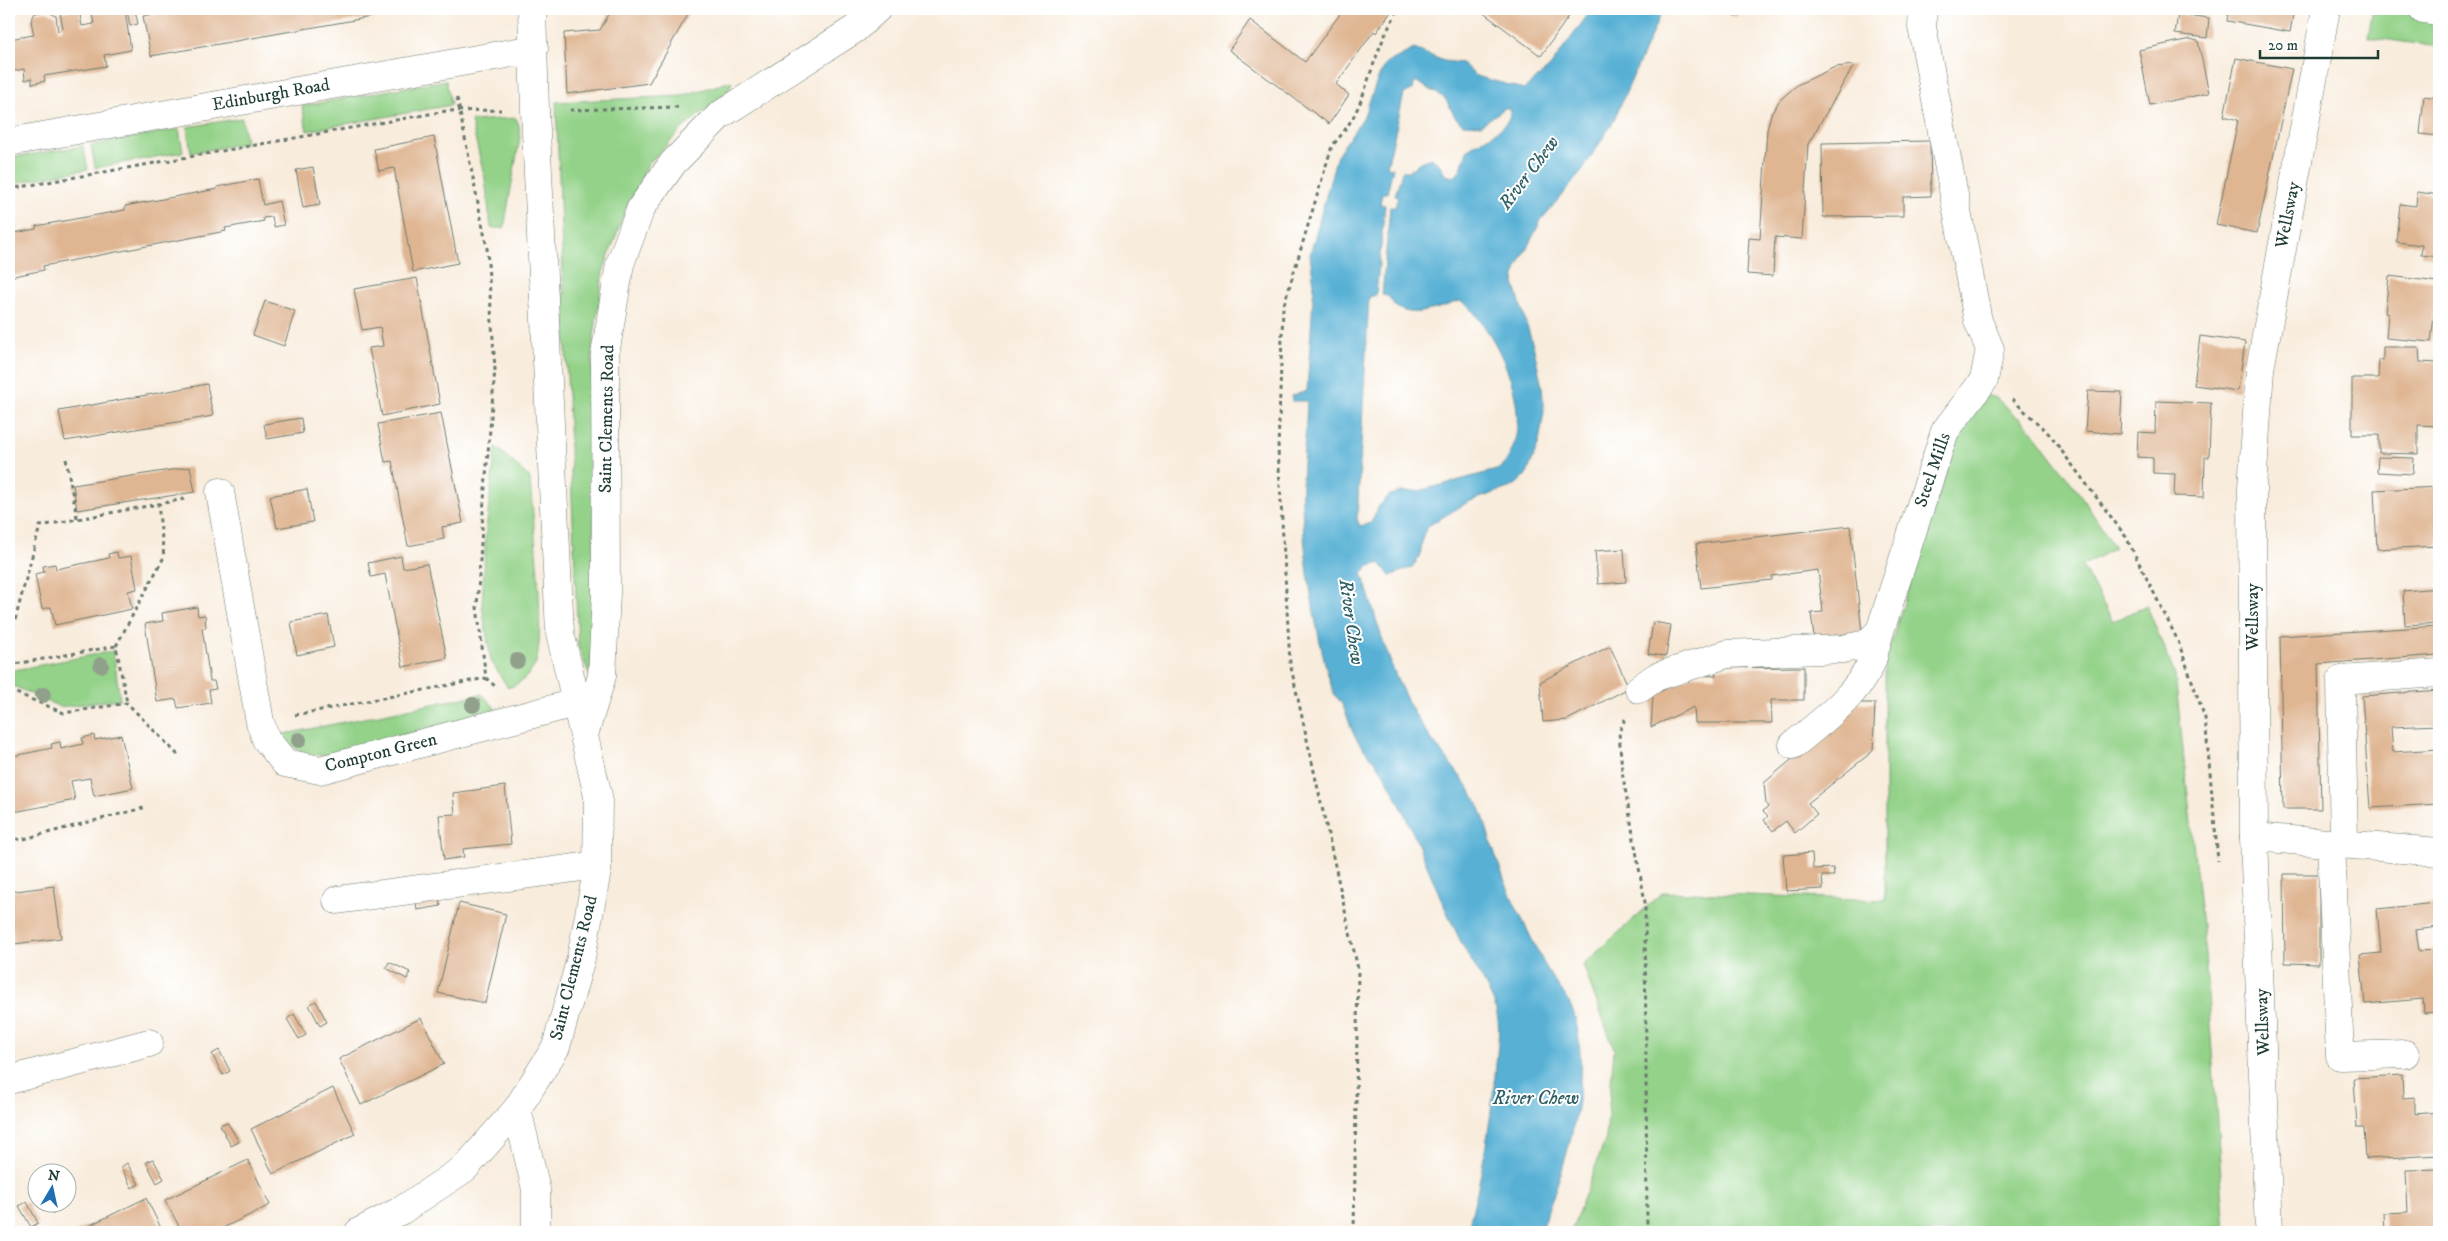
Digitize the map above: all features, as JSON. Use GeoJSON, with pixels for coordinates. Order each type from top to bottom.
{"type":"FeatureCollection","features":[{"type":"Feature","properties":{"kind":"street","name":"Saint Clements Road"},"geometry":{"type":"LineString","coordinates":[[359,1232],[402,1210],[465,1168],[517,1109],[556,1047],[581,958],[597,865],[598,796],[560,632],[535,110],[532,9]]}},
{"type":"Feature","properties":{"kind":"street","name":"Saint Clements Road"},"geometry":{"type":"LineString","coordinates":[[584,735],[602,676],[606,592],[605,355],[620,264],[641,208],[673,163],[720,115],[855,29],[877,9]]}},
{"type":"Feature","properties":{"kind":"street"},"geometry":{"type":"LineString","coordinates":[[1923,9],[1924,36],[1974,302],[1978,321],[1990,349]]}},
{"type":"Feature","properties":{"kind":"street","name":"Wellsway"},"geometry":{"type":"LineString","coordinates":[[2269,1232],[2254,837],[2252,488],[2260,369],[2326,9]]}},
{"type":"Feature","properties":{"kind":"street"},"geometry":{"type":"LineString","coordinates":[[2423,9],[2439,11]]}},
{"type":"Feature","properties":{"kind":"street","name":"Edinburgh Road"},"geometry":{"type":"LineString","coordinates":[[9,142],[534,49]]}},
{"type":"Feature","properties":{"kind":"street","name":"Steel Mills"},"geometry":{"type":"LineString","coordinates":[[1793,746],[1834,710],[1860,681],[1871,661],[1945,431],[1984,380],[1990,349]]}},
{"type":"Feature","properties":{"kind":"street","name":"Compton Green"},"geometry":{"type":"LineString","coordinates":[[220,492],[260,722],[266,739],[285,764],[320,770],[575,702]]}},
{"type":"Feature","properties":{"kind":"street"},"geometry":{"type":"LineString","coordinates":[[1639,689],[1656,677],[1727,654],[1843,649],[1867,644],[1880,630]]}},
{"type":"Feature","properties":{"kind":"street"},"geometry":{"type":"LineString","coordinates":[[2405,1054],[2340,1056],[2338,844],[2342,680],[2439,673]]}},
{"type":"Feature","properties":{"kind":"street"},"geometry":{"type":"LineString","coordinates":[[2254,837],[2439,852]]}},
{"type":"Feature","properties":{"kind":"street"},"geometry":{"type":"LineString","coordinates":[[337,900],[597,865]]}},
{"type":"Feature","properties":{"kind":"street"},"geometry":{"type":"LineString","coordinates":[[9,1080],[149,1043]]}},
{"type":"Feature","properties":{"kind":"street"},"geometry":{"type":"LineString","coordinates":[[517,1109],[536,1189],[536,1232]]}},
{"type":"Feature","properties":{"kind":"path"},"geometry":{"type":"LineString","coordinates":[[1354,1232],[1358,968],[1290,662],[1278,449],[1283,308],[1332,146],[1348,128],[1363,100],[1380,48],[1398,9]]}},
{"type":"Feature","properties":{"kind":"path"},"geometry":{"type":"LineString","coordinates":[[448,63],[460,110],[487,248],[496,369],[477,607],[486,678],[528,716]]}},
{"type":"Feature","properties":{"kind":"path"},"geometry":{"type":"LineString","coordinates":[[9,189],[460,110],[676,107],[684,104]]}},
{"type":"Feature","properties":{"kind":"path"},"geometry":{"type":"LineString","coordinates":[[1990,349],[2001,381],[2013,399],[2049,434],[2126,537],[2178,641],[2205,718],[2218,865]]}},
{"type":"Feature","properties":{"kind":"path"},"geometry":{"type":"LineString","coordinates":[[66,459],[77,518]]}},
{"type":"Feature","properties":{"kind":"path"},"geometry":{"type":"LineString","coordinates":[[9,643],[40,526],[220,492]]}},
{"type":"Feature","properties":{"kind":"path"},"geometry":{"type":"LineString","coordinates":[[158,504],[164,557],[116,646],[127,703],[178,755]]}},
{"type":"Feature","properties":{"kind":"path"},"geometry":{"type":"LineString","coordinates":[[9,665],[116,646]]}},
{"type":"Feature","properties":{"kind":"path"},"geometry":{"type":"LineString","coordinates":[[260,722],[486,678]]}},
{"type":"Feature","properties":{"kind":"path"},"geometry":{"type":"LineString","coordinates":[[1639,689],[1620,732],[1622,771],[1645,902],[1647,1232]]}},
{"type":"Feature","properties":{"kind":"path"},"geometry":{"type":"LineString","coordinates":[[9,690],[64,713],[127,703]]}},
{"type":"Feature","properties":{"kind":"path"},"geometry":{"type":"LineString","coordinates":[[9,834],[20,840],[147,807]]}},
{"type":"Feature","properties":{"kind":"green space"},"geometry":{"type":"Polygon","coordinates":[[[2373,9],[2439,9],[2439,47],[2368,37],[2373,9]]]}},
{"type":"Feature","properties":{"kind":"green space"},"geometry":{"type":"Polygon","coordinates":[[[446,80],[451,105],[307,131],[302,106],[446,80]]]}},
{"type":"Feature","properties":{"kind":"green space"},"geometry":{"type":"Polygon","coordinates":[[[732,81],[728,92],[683,128],[648,164],[623,216],[603,272],[592,352],[595,478],[591,678],[578,647],[556,102],[681,96],[732,81]]]}},
{"type":"Feature","properties":{"kind":"green space"},"geometry":{"type":"Polygon","coordinates":[[[242,118],[246,143],[191,153],[187,127],[242,118]]]}},
{"type":"Feature","properties":{"kind":"green space"},"geometry":{"type":"Polygon","coordinates":[[[516,118],[520,137],[504,228],[491,228],[485,179],[471,121],[516,118]]]}},
{"type":"Feature","properties":{"kind":"green space"},"geometry":{"type":"Polygon","coordinates":[[[179,129],[183,152],[95,168],[91,145],[179,129]]]}},
{"type":"Feature","properties":{"kind":"green space"},"geometry":{"type":"Polygon","coordinates":[[[83,146],[88,169],[9,184],[9,158],[83,146]]]}},
{"type":"Feature","properties":{"kind":"green space"},"geometry":{"type":"Polygon","coordinates":[[[1978,393],[1996,398],[2032,430],[2079,493],[2115,548],[2082,566],[2113,621],[2147,606],[2175,675],[2205,954],[2225,1232],[1571,1232],[1606,1138],[1614,1049],[1583,965],[1663,892],[1885,900],[1885,661],[1965,414],[1978,393]]]}},
{"type":"Feature","properties":{"kind":"green space"},"geometry":{"type":"Polygon","coordinates":[[[496,447],[530,478],[538,576],[540,631],[538,653],[534,667],[529,674],[508,688],[491,661],[482,606],[486,529],[496,447]]]}},
{"type":"Feature","properties":{"kind":"green space"},"geometry":{"type":"Polygon","coordinates":[[[113,651],[120,699],[60,707],[9,684],[9,671],[113,651]]]}},
{"type":"Feature","properties":{"kind":"green space"},"geometry":{"type":"Polygon","coordinates":[[[482,694],[496,709],[333,755],[316,755],[303,752],[292,746],[280,735],[482,694]]]}},
{"type":"Feature","properties":{"kind":"water","name":"River Chew"},"geometry":{"type":"Polygon","coordinates":[[[1592,9],[1663,9],[1612,124],[1579,175],[1541,220],[1516,270],[1514,283],[1534,349],[1542,387],[1544,412],[1539,442],[1527,474],[1514,486],[1468,502],[1428,526],[1423,535],[1420,557],[1412,567],[1390,576],[1380,563],[1370,566],[1362,573],[1388,654],[1404,693],[1425,730],[1479,805],[1506,884],[1544,964],[1570,1005],[1577,1027],[1580,1080],[1577,1106],[1566,1157],[1540,1232],[1467,1232],[1477,1194],[1488,1135],[1499,1034],[1496,1009],[1488,989],[1451,922],[1415,838],[1386,777],[1356,738],[1341,703],[1334,695],[1316,625],[1303,528],[1302,491],[1307,401],[1292,401],[1291,396],[1307,391],[1314,284],[1310,255],[1337,155],[1363,118],[1379,76],[1387,63],[1414,49],[1444,61],[1462,63],[1476,76],[1524,89],[1550,67],[1592,9]],[[1415,81],[1413,89],[1404,94],[1387,167],[1393,168],[1387,193],[1382,193],[1380,204],[1385,205],[1376,295],[1369,297],[1357,519],[1360,526],[1371,523],[1379,506],[1390,495],[1400,492],[1419,491],[1500,469],[1511,453],[1516,435],[1517,415],[1509,374],[1491,337],[1469,307],[1460,301],[1421,312],[1412,312],[1398,308],[1388,296],[1382,295],[1390,207],[1395,207],[1398,197],[1395,196],[1402,171],[1409,171],[1420,162],[1431,158],[1440,165],[1445,175],[1454,177],[1458,174],[1468,150],[1502,127],[1510,115],[1510,108],[1505,108],[1481,125],[1463,124],[1455,117],[1445,98],[1415,81]]]}},
{"type":"Feature","properties":{"kind":"building"},"geometry":{"type":"Polygon","coordinates":[[[79,9],[82,26],[94,24],[92,14],[125,11],[131,50],[104,55],[106,66],[44,76],[45,81],[32,84],[32,78],[25,80],[24,69],[9,72],[9,39],[34,35],[31,21],[35,13],[47,11],[56,16],[58,31],[63,29],[60,12],[79,9]]]}},
{"type":"Feature","properties":{"kind":"building"},"geometry":{"type":"Polygon","coordinates":[[[184,9],[375,9],[377,16],[151,56],[143,16],[184,9]]]}},
{"type":"Feature","properties":{"kind":"building"},"geometry":{"type":"Polygon","coordinates":[[[612,9],[691,9],[649,83],[567,94],[564,33],[600,30],[612,9]]]}},
{"type":"Feature","properties":{"kind":"building"},"geometry":{"type":"Polygon","coordinates":[[[834,9],[859,9],[853,18],[834,9]]]}},
{"type":"Feature","properties":{"kind":"building"},"geometry":{"type":"Polygon","coordinates":[[[1341,9],[1393,9],[1376,33],[1374,31],[1336,84],[1349,95],[1329,124],[1229,50],[1250,20],[1305,62],[1343,10],[1341,9]]]}},
{"type":"Feature","properties":{"kind":"building"},"geometry":{"type":"Polygon","coordinates":[[[1478,9],[1574,9],[1541,56],[1478,9]]]}},
{"type":"Feature","properties":{"kind":"building"},"geometry":{"type":"Polygon","coordinates":[[[1719,9],[1740,9],[1736,17],[1719,9]]]}},
{"type":"Feature","properties":{"kind":"building"},"geometry":{"type":"Polygon","coordinates":[[[2229,9],[2294,9],[2290,32],[2227,21],[2229,9]]]}},
{"type":"Feature","properties":{"kind":"building"},"geometry":{"type":"Polygon","coordinates":[[[135,10],[138,24],[130,26],[127,11],[135,10]]]}},
{"type":"Feature","properties":{"kind":"building"},"geometry":{"type":"Polygon","coordinates":[[[2178,14],[2209,18],[2207,38],[2175,34],[2178,14]]]}},
{"type":"Feature","properties":{"kind":"building"},"geometry":{"type":"Polygon","coordinates":[[[2190,39],[2198,41],[2209,93],[2150,105],[2139,50],[2190,39]]]}},
{"type":"Feature","properties":{"kind":"building"},"geometry":{"type":"Polygon","coordinates":[[[2236,58],[2292,69],[2257,233],[2216,225],[2238,120],[2224,116],[2236,58]]]}},
{"type":"Feature","properties":{"kind":"building"},"geometry":{"type":"Polygon","coordinates":[[[1854,65],[1808,144],[1802,239],[1775,237],[1773,276],[1747,274],[1749,238],[1760,239],[1767,130],[1771,114],[1780,100],[1797,85],[1835,67],[1854,65]]]}},
{"type":"Feature","properties":{"kind":"building"},"geometry":{"type":"Polygon","coordinates":[[[2424,96],[2439,98],[2439,136],[2420,134],[2424,96]]]}},
{"type":"Feature","properties":{"kind":"building"},"geometry":{"type":"Polygon","coordinates":[[[434,137],[458,263],[413,272],[394,168],[379,171],[374,149],[434,137]]]}},
{"type":"Feature","properties":{"kind":"building"},"geometry":{"type":"Polygon","coordinates":[[[1930,141],[1931,196],[1903,197],[1903,216],[1823,217],[1822,143],[1930,141]]]}},
{"type":"Feature","properties":{"kind":"building"},"geometry":{"type":"Polygon","coordinates":[[[313,167],[320,205],[303,208],[296,170],[313,167]]]}},
{"type":"Feature","properties":{"kind":"building"},"geometry":{"type":"Polygon","coordinates":[[[258,179],[263,205],[279,201],[284,225],[274,227],[272,217],[263,218],[264,221],[225,228],[226,231],[43,266],[44,270],[9,277],[9,234],[36,229],[36,226],[125,210],[125,206],[217,189],[217,187],[258,179]]]}},
{"type":"Feature","properties":{"kind":"building"},"geometry":{"type":"Polygon","coordinates":[[[2417,192],[2439,195],[2439,257],[2421,255],[2422,245],[2396,242],[2400,204],[2416,206],[2417,192]]]}},
{"type":"Feature","properties":{"kind":"building"},"geometry":{"type":"Polygon","coordinates":[[[2389,276],[2438,282],[2431,342],[2386,338],[2388,314],[2385,313],[2389,276]]]}},
{"type":"Feature","properties":{"kind":"building"},"geometry":{"type":"Polygon","coordinates":[[[417,278],[440,404],[382,416],[369,348],[383,346],[380,327],[362,330],[354,289],[417,278]]]}},
{"type":"Feature","properties":{"kind":"building"},"geometry":{"type":"Polygon","coordinates":[[[265,301],[295,311],[284,346],[253,335],[265,301]]]}},
{"type":"Feature","properties":{"kind":"building"},"geometry":{"type":"Polygon","coordinates":[[[2200,336],[2245,342],[2238,391],[2194,385],[2200,336]]]}},
{"type":"Feature","properties":{"kind":"building"},"geometry":{"type":"Polygon","coordinates":[[[2383,347],[2419,347],[2420,362],[2439,363],[2439,426],[2418,425],[2418,454],[2379,453],[2379,435],[2352,435],[2352,378],[2378,378],[2379,360],[2383,360],[2383,347]]]}},
{"type":"Feature","properties":{"kind":"building"},"geometry":{"type":"Polygon","coordinates":[[[207,384],[213,416],[65,441],[59,411],[207,384]]]}},
{"type":"Feature","properties":{"kind":"building"},"geometry":{"type":"Polygon","coordinates":[[[2088,391],[2122,392],[2120,434],[2085,431],[2088,391]]]}},
{"type":"Feature","properties":{"kind":"building"},"geometry":{"type":"Polygon","coordinates":[[[2156,401],[2211,403],[2209,457],[2205,457],[2204,497],[2174,496],[2175,474],[2153,473],[2153,458],[2137,457],[2138,432],[2155,433],[2156,401]]]}},
{"type":"Feature","properties":{"kind":"building"},"geometry":{"type":"Polygon","coordinates":[[[441,413],[463,523],[442,527],[444,539],[408,546],[392,461],[385,462],[378,424],[441,413]]]}},
{"type":"Feature","properties":{"kind":"building"},"geometry":{"type":"Polygon","coordinates":[[[301,418],[303,433],[267,439],[264,424],[301,418]]]}},
{"type":"Feature","properties":{"kind":"building"},"geometry":{"type":"Polygon","coordinates":[[[2378,457],[2414,458],[2413,474],[2377,472],[2378,457]]]}},
{"type":"Feature","properties":{"kind":"building"},"geometry":{"type":"Polygon","coordinates":[[[190,467],[195,492],[77,510],[73,485],[190,467]]]}},
{"type":"Feature","properties":{"kind":"building"},"geometry":{"type":"Polygon","coordinates":[[[2439,487],[2439,546],[2377,549],[2374,490],[2439,487]]]}},
{"type":"Feature","properties":{"kind":"building"},"geometry":{"type":"Polygon","coordinates":[[[307,489],[313,522],[277,528],[270,496],[307,489]]]}},
{"type":"Feature","properties":{"kind":"building"},"geometry":{"type":"Polygon","coordinates":[[[1850,526],[1862,632],[1814,638],[1811,613],[1823,612],[1818,570],[1772,576],[1772,580],[1701,588],[1696,544],[1850,526]]]}},
{"type":"Feature","properties":{"kind":"building"},"geometry":{"type":"Polygon","coordinates":[[[1624,549],[1626,582],[1598,584],[1595,551],[1624,549]]]}},
{"type":"Feature","properties":{"kind":"building"},"geometry":{"type":"Polygon","coordinates":[[[117,552],[118,558],[131,556],[137,589],[128,591],[132,609],[55,625],[51,607],[42,609],[35,574],[44,572],[43,566],[55,564],[56,569],[109,558],[108,554],[117,552]]]}},
{"type":"Feature","properties":{"kind":"building"},"geometry":{"type":"Polygon","coordinates":[[[401,556],[403,568],[427,564],[447,658],[403,667],[385,574],[371,577],[368,563],[401,556]]]}},
{"type":"Feature","properties":{"kind":"building"},"geometry":{"type":"Polygon","coordinates":[[[2439,588],[2439,623],[2405,625],[2403,591],[2439,588]]]}},
{"type":"Feature","properties":{"kind":"building"},"geometry":{"type":"Polygon","coordinates":[[[197,607],[198,616],[205,615],[206,628],[202,628],[210,681],[214,681],[216,689],[209,690],[211,703],[178,708],[176,699],[157,702],[145,624],[163,621],[162,613],[197,607]]]}},
{"type":"Feature","properties":{"kind":"building"},"geometry":{"type":"Polygon","coordinates":[[[328,615],[334,647],[297,655],[291,622],[328,615]]]}},
{"type":"Feature","properties":{"kind":"building"},"geometry":{"type":"Polygon","coordinates":[[[1653,622],[1671,625],[1666,656],[1648,654],[1653,622]]]}},
{"type":"Feature","properties":{"kind":"building"},"geometry":{"type":"Polygon","coordinates":[[[2439,626],[2439,655],[2318,664],[2321,809],[2283,809],[2280,636],[2439,626]]]}},
{"type":"Feature","properties":{"kind":"building"},"geometry":{"type":"Polygon","coordinates":[[[1610,646],[1629,688],[1567,720],[1543,722],[1540,682],[1610,646]]]}},
{"type":"Feature","properties":{"kind":"building"},"geometry":{"type":"Polygon","coordinates":[[[1804,667],[1804,700],[1771,700],[1772,723],[1695,723],[1694,707],[1651,727],[1653,695],[1694,675],[1716,676],[1716,668],[1804,667]]]}},
{"type":"Feature","properties":{"kind":"building"},"geometry":{"type":"Polygon","coordinates":[[[2439,690],[2439,725],[2391,727],[2393,752],[2439,749],[2439,804],[2370,808],[2362,696],[2439,690]]]}},
{"type":"Feature","properties":{"kind":"building"},"geometry":{"type":"Polygon","coordinates":[[[1858,703],[1875,703],[1873,751],[1808,803],[1817,814],[1795,833],[1786,821],[1773,831],[1764,820],[1768,816],[1763,811],[1768,807],[1764,783],[1858,703]]]}},
{"type":"Feature","properties":{"kind":"building"},"geometry":{"type":"Polygon","coordinates":[[[94,735],[95,740],[121,735],[133,788],[94,796],[90,778],[71,781],[75,800],[9,813],[9,757],[52,748],[51,744],[60,742],[61,749],[83,744],[82,738],[94,735]]]}},
{"type":"Feature","properties":{"kind":"building"},"geometry":{"type":"Polygon","coordinates":[[[505,786],[511,844],[463,849],[464,857],[444,860],[439,815],[455,814],[453,793],[505,786]]]}},
{"type":"Feature","properties":{"kind":"building"},"geometry":{"type":"Polygon","coordinates":[[[1812,853],[1813,869],[1833,868],[1834,876],[1822,876],[1823,889],[1786,891],[1783,855],[1812,853]]]}},
{"type":"Feature","properties":{"kind":"building"},"geometry":{"type":"Polygon","coordinates":[[[2284,874],[2319,874],[2319,964],[2285,963],[2284,874]]]}},
{"type":"Feature","properties":{"kind":"building"},"geometry":{"type":"Polygon","coordinates":[[[54,886],[61,938],[14,944],[12,930],[9,931],[9,892],[54,886]]]}},
{"type":"Feature","properties":{"kind":"building"},"geometry":{"type":"Polygon","coordinates":[[[439,899],[441,906],[417,910],[416,902],[439,899]]]}},
{"type":"Feature","properties":{"kind":"building"},"geometry":{"type":"Polygon","coordinates":[[[459,903],[506,914],[485,1003],[438,993],[459,903]]]}},
{"type":"Feature","properties":{"kind":"building"},"geometry":{"type":"Polygon","coordinates":[[[2436,903],[2438,927],[2416,930],[2419,951],[2439,950],[2439,1012],[2424,1013],[2423,999],[2365,1004],[2360,955],[2381,953],[2377,909],[2436,903]]]}},
{"type":"Feature","properties":{"kind":"building"},"geometry":{"type":"Polygon","coordinates":[[[389,962],[410,972],[407,979],[386,968],[389,962]]]}},
{"type":"Feature","properties":{"kind":"building"},"geometry":{"type":"Polygon","coordinates":[[[316,1001],[327,1022],[320,1026],[309,1005],[316,1001]]]}},
{"type":"Feature","properties":{"kind":"building"},"geometry":{"type":"Polygon","coordinates":[[[294,1014],[306,1035],[299,1039],[287,1019],[294,1014]]]}},
{"type":"Feature","properties":{"kind":"building"},"geometry":{"type":"Polygon","coordinates":[[[421,1018],[444,1064],[361,1105],[339,1059],[421,1018]]]}},
{"type":"Feature","properties":{"kind":"building"},"geometry":{"type":"Polygon","coordinates":[[[219,1050],[230,1071],[223,1075],[212,1054],[219,1050]]]}},
{"type":"Feature","properties":{"kind":"building"},"geometry":{"type":"Polygon","coordinates":[[[2402,1075],[2403,1098],[2415,1097],[2415,1114],[2439,1112],[2439,1155],[2366,1159],[2364,1128],[2357,1128],[2354,1078],[2402,1075]]]}},
{"type":"Feature","properties":{"kind":"building"},"geometry":{"type":"Polygon","coordinates":[[[333,1088],[355,1134],[273,1174],[251,1129],[333,1088]]]}},
{"type":"Feature","properties":{"kind":"building"},"geometry":{"type":"Polygon","coordinates":[[[227,1122],[239,1142],[231,1146],[220,1125],[227,1122]]]}},
{"type":"Feature","properties":{"kind":"building"},"geometry":{"type":"Polygon","coordinates":[[[153,1159],[164,1179],[157,1183],[146,1162],[153,1159]]]}},
{"type":"Feature","properties":{"kind":"building"},"geometry":{"type":"Polygon","coordinates":[[[248,1160],[270,1205],[215,1232],[182,1232],[165,1200],[248,1160]]]}},
{"type":"Feature","properties":{"kind":"building"},"geometry":{"type":"Polygon","coordinates":[[[127,1163],[139,1184],[132,1188],[121,1167],[127,1163]]]}},
{"type":"Feature","properties":{"kind":"building"},"geometry":{"type":"Polygon","coordinates":[[[2439,1169],[2439,1232],[2385,1232],[2384,1213],[2408,1212],[2406,1170],[2439,1169]]]}},
{"type":"Feature","properties":{"kind":"building"},"geometry":{"type":"Polygon","coordinates":[[[146,1198],[163,1232],[75,1232],[105,1218],[146,1198]]]}},
{"type":"Feature","properties":{"kind":"building"},"geometry":{"type":"Polygon","coordinates":[[[27,1202],[28,1214],[33,1214],[38,1223],[31,1227],[19,1206],[27,1202]]]}}]}
